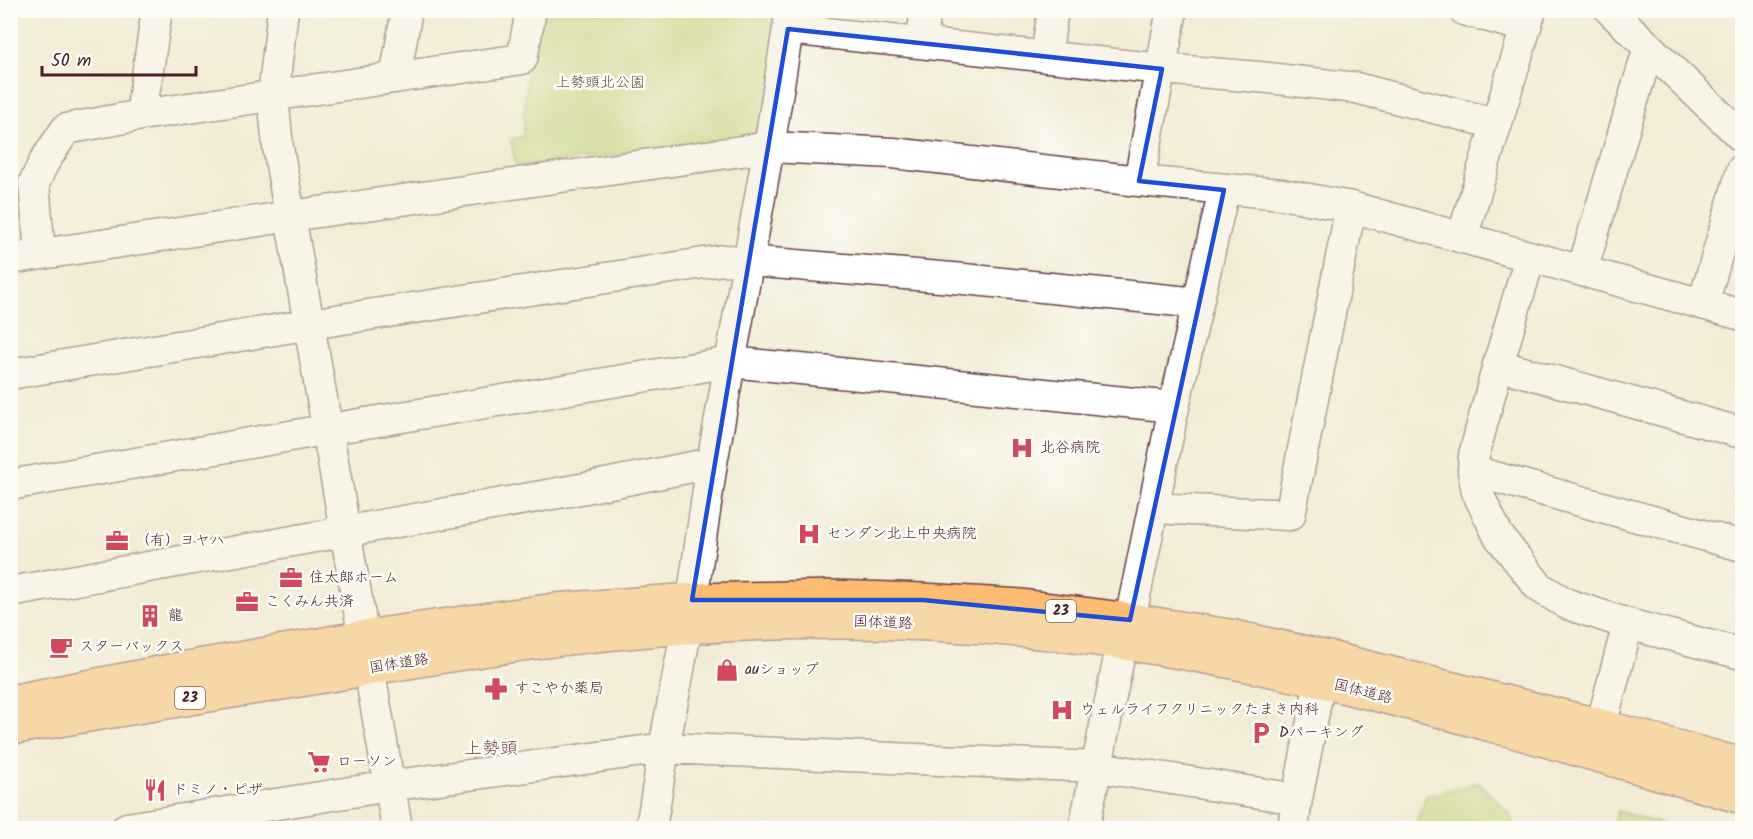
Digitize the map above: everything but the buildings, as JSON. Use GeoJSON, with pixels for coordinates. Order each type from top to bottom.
{"type":"FeatureCollection","features":[{"type":"Feature","properties":{"kind":"main road","name":"国体道路"},"geometry":{"type":"LineString","coordinates":[[10,728],[559,639],[689,614],[831,597],[923,600],[1022,606],[1218,658],[1453,715],[1743,796]]}},
{"type":"Feature","properties":{"kind":"main road","name":"国体道路"},"geometry":{"type":"LineString","coordinates":[[10,702],[365,637],[554,610],[689,614]]}},
{"type":"Feature","properties":{"kind":"main road","name":"国体道路"},"geometry":{"type":"LineString","coordinates":[[1126,632],[1235,637],[1322,656],[1600,726],[1743,765]]}},
{"type":"Feature","properties":{"kind":"street"},"geometry":{"type":"LineString","coordinates":[[141,114],[157,10]]}},
{"type":"Feature","properties":{"kind":"street"},"geometry":{"type":"LineString","coordinates":[[283,10],[273,96],[278,147],[397,828]]}},
{"type":"Feature","properties":{"kind":"street"},"geometry":{"type":"LineString","coordinates":[[395,78],[407,10]]}},
{"type":"Feature","properties":{"kind":"street"},"geometry":{"type":"LineString","coordinates":[[40,254],[34,183],[44,162],[66,129],[141,114],[522,59],[531,10]]}},
{"type":"Feature","properties":{"kind":"street"},"geometry":{"type":"LineString","coordinates":[[921,43],[926,10]]}},
{"type":"Feature","properties":{"kind":"street"},"geometry":{"type":"LineString","coordinates":[[1046,57],[1053,10]]}},
{"type":"Feature","properties":{"kind":"street"},"geometry":{"type":"LineString","coordinates":[[1139,181],[1172,10]]}},
{"type":"Feature","properties":{"kind":"street"},"geometry":{"type":"LineString","coordinates":[[1462,238],[1529,19],[1464,10]]}},
{"type":"Feature","properties":{"kind":"street"},"geometry":{"type":"LineString","coordinates":[[1610,10],[1743,137]]}},
{"type":"Feature","properties":{"kind":"street"},"geometry":{"type":"LineString","coordinates":[[651,828],[790,20],[921,43],[1356,88],[1497,124]]}},
{"type":"Feature","properties":{"kind":"street"},"geometry":{"type":"LineString","coordinates":[[1582,271],[1649,47]]}},
{"type":"Feature","properties":{"kind":"street"},"geometry":{"type":"LineString","coordinates":[[10,259],[769,147],[893,153],[1224,190],[1282,194],[1351,207],[1743,315]]}},
{"type":"Feature","properties":{"kind":"street"},"geometry":{"type":"LineString","coordinates":[[1703,304],[1743,170]]}},
{"type":"Feature","properties":{"kind":"street"},"geometry":{"type":"LineString","coordinates":[[1084,828],[1174,407],[1224,190]]}},
{"type":"Feature","properties":{"kind":"street"},"geometry":{"type":"LineString","coordinates":[[1153,508],[1290,515],[1351,207]]}},
{"type":"Feature","properties":{"kind":"street"},"geometry":{"type":"LineString","coordinates":[[1530,257],[1474,455],[1473,471],[1477,492],[1498,535],[1539,587],[1567,604],[1628,624],[1743,654]]}},
{"type":"Feature","properties":{"kind":"street"},"geometry":{"type":"LineString","coordinates":[[10,374],[723,260],[964,279],[1198,303]]}},
{"type":"Feature","properties":{"kind":"street"},"geometry":{"type":"LineString","coordinates":[[10,485],[731,362],[1174,407]]}},
{"type":"Feature","properties":{"kind":"street"},"geometry":{"type":"LineString","coordinates":[[1498,365],[1743,433]]}},
{"type":"Feature","properties":{"kind":"street"},"geometry":{"type":"LineString","coordinates":[[10,592],[712,463]]}},
{"type":"Feature","properties":{"kind":"street"},"geometry":{"type":"LineString","coordinates":[[1473,471],[1743,546]]}},
{"type":"Feature","properties":{"kind":"street"},"geometry":{"type":"LineString","coordinates":[[1600,726],[1628,624]]}},
{"type":"Feature","properties":{"kind":"street"},"geometry":{"type":"LineString","coordinates":[[128,828],[389,786],[664,748],[1097,767],[1295,814],[1320,681]]}},
{"type":"Feature","properties":{"kind":"highlighted area"},"geometry":{"type":"Polygon","coordinates":[[[788,29],[1162,69],[1139,181],[1224,190],[1130,620],[923,600],[692,600],[788,29]]]}},
{"type":"Feature","properties":{"kind":"green space","name":"上勢頭北公園"},"geometry":{"type":"Polygon","coordinates":[[[536,11],[786,11],[765,127],[752,139],[516,167],[511,140],[523,136],[527,64],[536,11]]]}},
{"type":"Feature","properties":{"kind":"green space"},"geometry":{"type":"Polygon","coordinates":[[[1478,782],[1511,815],[1513,828],[1414,828],[1426,796],[1478,782]]]}},
{"type":"Feature","properties":{"kind":"green space"},"geometry":{"type":"Polygon","coordinates":[[[1617,811],[1676,828],[1612,828],[1617,811]]]}},
{"type":"Feature","properties":{"kind":"place","name":"北谷病院"},"geometry":{"type":"Point","coordinates":[1022,448]}},
{"type":"Feature","properties":{"kind":"place","name":"センダン北上中央病院"},"geometry":{"type":"Point","coordinates":[809,534]}},
{"type":"Feature","properties":{"kind":"place","name":"（有）ヨヤハ"},"geometry":{"type":"Point","coordinates":[117,541]}},
{"type":"Feature","properties":{"kind":"place","name":"住太郎ホーム"},"geometry":{"type":"Point","coordinates":[291,578]}},
{"type":"Feature","properties":{"kind":"place","name":"こくみん共済"},"geometry":{"type":"Point","coordinates":[247,602]}},
{"type":"Feature","properties":{"kind":"place","name":"龍"},"geometry":{"type":"Point","coordinates":[150,616]}},
{"type":"Feature","properties":{"kind":"place","name":"スターバックス"},"geometry":{"type":"Point","coordinates":[61,647]}},
{"type":"Feature","properties":{"kind":"place","name":"auショップ"},"geometry":{"type":"Point","coordinates":[727,670]}},
{"type":"Feature","properties":{"kind":"place","name":"すこやか薬局"},"geometry":{"type":"Point","coordinates":[496,689]}},
{"type":"Feature","properties":{"kind":"place","name":"ウェルライフクリニックたまき内科"},"geometry":{"type":"Point","coordinates":[1062,710]}},
{"type":"Feature","properties":{"kind":"place","name":"Dパーキング"},"geometry":{"type":"Point","coordinates":[1261,733]}},
{"type":"Feature","properties":{"kind":"place","name":"ローソン"},"geometry":{"type":"Point","coordinates":[319,762]}},
{"type":"Feature","properties":{"kind":"place","name":"ドミノ・ピザ"},"geometry":{"type":"Point","coordinates":[155,790]}},
{"type":"Feature","properties":{"kind":"district","name":"上勢頭"},"geometry":{"type":"Point","coordinates":[491,749]}}]}
